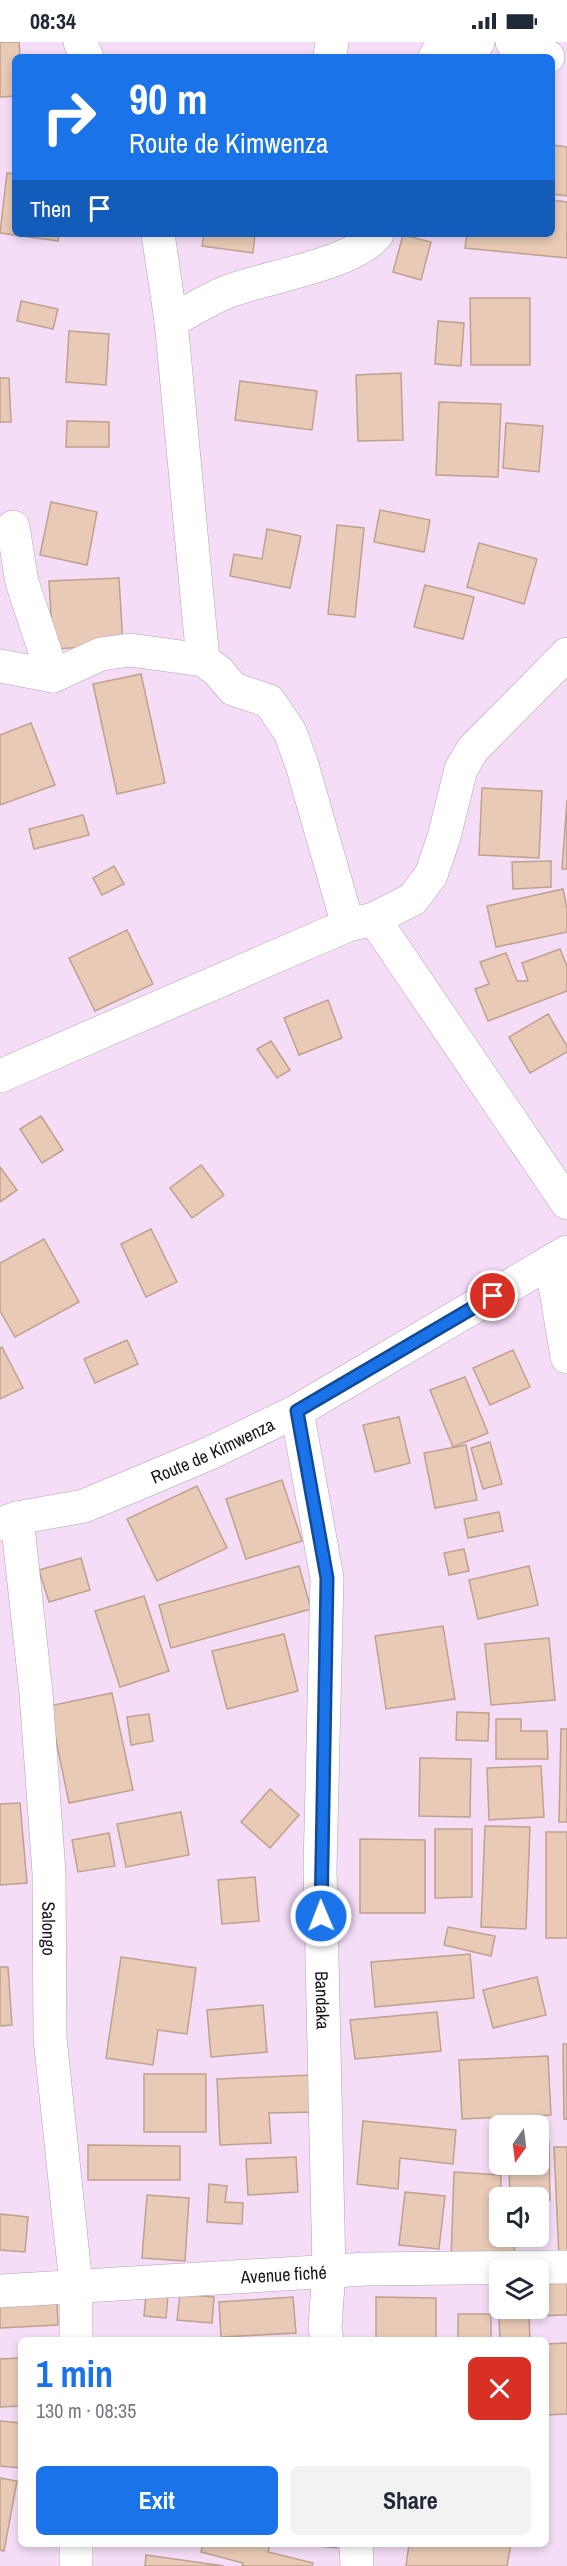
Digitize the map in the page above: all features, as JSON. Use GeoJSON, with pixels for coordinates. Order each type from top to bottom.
{"type":"FeatureCollection","features":[{"type":"Feature","properties":{"kind":"street"},"geometry":{"type":"LineString","coordinates":[[437,54],[478,42]]}},
{"type":"Feature","properties":{"kind":"street"},"geometry":{"type":"LineString","coordinates":[[512,42],[541,54]]}},
{"type":"Feature","properties":{"kind":"street"},"geometry":{"type":"LineString","coordinates":[[555,61],[567,71]]}},
{"type":"Feature","properties":{"kind":"street"},"geometry":{"type":"LineString","coordinates":[[158,237],[171,321],[202,660]]}},
{"type":"Feature","properties":{"kind":"street"},"geometry":{"type":"LineString","coordinates":[[171,321],[230,290],[349,255],[374,237]]}},
{"type":"Feature","properties":{"kind":"street"},"geometry":{"type":"LineString","coordinates":[[0,542],[13,527],[22,582],[53,676]]}},
{"type":"Feature","properties":{"kind":"street"},"geometry":{"type":"LineString","coordinates":[[0,666],[53,676],[101,654],[130,650],[202,660],[218,671],[233,689],[268,701],[290,732],[361,922],[567,1203]]}},
{"type":"Feature","properties":{"kind":"street"},"geometry":{"type":"LineString","coordinates":[[0,1076],[413,899],[431,874],[444,837],[461,769],[473,749],[567,654]]}},
{"type":"Feature","properties":{"kind":"street"},"geometry":{"type":"LineString","coordinates":[[559,1257],[567,1357]]}},
{"type":"Feature","properties":{"kind":"street","name":"Route de Kimwenza"},"geometry":{"type":"LineString","coordinates":[[9,1521],[84,1506],[208,1454],[297,1411],[559,1257]]}},
{"type":"Feature","properties":{"kind":"street","name":"Bandaka"},"geometry":{"type":"LineString","coordinates":[[297,1411],[327,1578],[320,1869],[329,2271],[325,2327],[327,2337]]}},
{"type":"Feature","properties":{"kind":"street","name":"Salongo"},"geometry":{"type":"LineString","coordinates":[[9,1521],[36,1694],[49,1873],[50,2038],[76,2285],[76,2337]]}},
{"type":"Feature","properties":{"kind":"street","name":"Avenue fiché"},"geometry":{"type":"LineString","coordinates":[[0,2291],[329,2271],[567,2267]]}},
{"type":"Feature","properties":{"kind":"street"},"geometry":{"type":"LineString","coordinates":[[76,2547],[76,2566]]}},
{"type":"Feature","properties":{"kind":"street"},"geometry":{"type":"LineString","coordinates":[[356,2547],[357,2566]]}},
{"type":"Feature","properties":{"kind":"building"},"geometry":{"type":"Polygon","coordinates":[[[0,42],[19,42],[20,54],[12,54],[12,96],[0,97],[0,42]]]}},
{"type":"Feature","properties":{"kind":"building"},"geometry":{"type":"Polygon","coordinates":[[[555,145],[567,147],[567,196],[555,194],[555,145]]]}},
{"type":"Feature","properties":{"kind":"building"},"geometry":{"type":"Polygon","coordinates":[[[7,173],[12,174],[12,235],[0,233],[7,173]]]}},
{"type":"Feature","properties":{"kind":"building"},"geometry":{"type":"Polygon","coordinates":[[[555,200],[567,202],[567,258],[465,248],[467,237],[555,237],[555,200]]]}},
{"type":"Feature","properties":{"kind":"building"},"geometry":{"type":"Polygon","coordinates":[[[29,237],[59,237],[58,241],[29,237]]]}},
{"type":"Feature","properties":{"kind":"building"},"geometry":{"type":"Polygon","coordinates":[[[204,237],[255,237],[253,253],[202,246],[204,237]]]}},
{"type":"Feature","properties":{"kind":"building"},"geometry":{"type":"Polygon","coordinates":[[[402,237],[431,242],[421,280],[393,272],[402,237]]]}},
{"type":"Feature","properties":{"kind":"building"},"geometry":{"type":"Polygon","coordinates":[[[470,298],[530,298],[530,365],[471,365],[470,298]]]}},
{"type":"Feature","properties":{"kind":"building"},"geometry":{"type":"Polygon","coordinates":[[[21,301],[58,309],[53,329],[17,321],[21,301]]]}},
{"type":"Feature","properties":{"kind":"building"},"geometry":{"type":"Polygon","coordinates":[[[438,321],[464,323],[461,366],[435,364],[438,321]]]}},
{"type":"Feature","properties":{"kind":"building"},"geometry":{"type":"Polygon","coordinates":[[[69,331],[109,334],[106,385],[66,382],[69,331]]]}},
{"type":"Feature","properties":{"kind":"building"},"geometry":{"type":"Polygon","coordinates":[[[401,373],[403,440],[358,441],[356,375],[401,373]]]}},
{"type":"Feature","properties":{"kind":"building"},"geometry":{"type":"Polygon","coordinates":[[[0,378],[9,378],[11,422],[0,422],[0,378]]]}},
{"type":"Feature","properties":{"kind":"building"},"geometry":{"type":"Polygon","coordinates":[[[240,381],[317,391],[312,430],[235,420],[240,381]]]}},
{"type":"Feature","properties":{"kind":"building"},"geometry":{"type":"Polygon","coordinates":[[[439,402],[501,404],[498,477],[436,475],[439,402]]]}},
{"type":"Feature","properties":{"kind":"building"},"geometry":{"type":"Polygon","coordinates":[[[67,421],[109,422],[109,447],[66,447],[67,421]]]}},
{"type":"Feature","properties":{"kind":"building"},"geometry":{"type":"Polygon","coordinates":[[[506,423],[543,426],[539,472],[503,468],[506,423]]]}},
{"type":"Feature","properties":{"kind":"building"},"geometry":{"type":"Polygon","coordinates":[[[51,502],[97,512],[87,565],[40,555],[51,502]]]}},
{"type":"Feature","properties":{"kind":"building"},"geometry":{"type":"Polygon","coordinates":[[[380,510],[430,520],[424,552],[374,542],[380,510]]]}},
{"type":"Feature","properties":{"kind":"building"},"geometry":{"type":"Polygon","coordinates":[[[337,525],[364,528],[355,617],[328,614],[337,525]]]}},
{"type":"Feature","properties":{"kind":"building"},"geometry":{"type":"Polygon","coordinates":[[[267,529],[301,536],[290,588],[230,576],[234,554],[262,559],[267,529]]]}},
{"type":"Feature","properties":{"kind":"building"},"geometry":{"type":"Polygon","coordinates":[[[479,543],[537,559],[524,604],[467,587],[479,543]]]}},
{"type":"Feature","properties":{"kind":"building"},"geometry":{"type":"Polygon","coordinates":[[[119,578],[123,645],[53,649],[49,581],[119,578]]]}},
{"type":"Feature","properties":{"kind":"building"},"geometry":{"type":"Polygon","coordinates":[[[425,585],[474,597],[463,639],[414,627],[425,585]]]}},
{"type":"Feature","properties":{"kind":"building"},"geometry":{"type":"Polygon","coordinates":[[[141,674],[165,783],[117,794],[93,684],[141,674]]]}},
{"type":"Feature","properties":{"kind":"building"},"geometry":{"type":"Polygon","coordinates":[[[31,723],[55,785],[0,805],[0,735],[31,723]]]}},
{"type":"Feature","properties":{"kind":"building"},"geometry":{"type":"Polygon","coordinates":[[[482,788],[542,791],[539,858],[479,855],[482,788]]]}},
{"type":"Feature","properties":{"kind":"building"},"geometry":{"type":"Polygon","coordinates":[[[567,800],[567,869],[562,869],[567,800]]]}},
{"type":"Feature","properties":{"kind":"building"},"geometry":{"type":"Polygon","coordinates":[[[83,815],[89,835],[34,849],[29,829],[83,815]]]}},
{"type":"Feature","properties":{"kind":"building"},"geometry":{"type":"Polygon","coordinates":[[[551,861],[551,887],[513,889],[512,862],[551,861]]]}},
{"type":"Feature","properties":{"kind":"building"},"geometry":{"type":"Polygon","coordinates":[[[114,866],[124,884],[102,895],[93,878],[114,866]]]}},
{"type":"Feature","properties":{"kind":"building"},"geometry":{"type":"Polygon","coordinates":[[[563,889],[567,909],[567,932],[496,947],[487,906],[563,889]]]}},
{"type":"Feature","properties":{"kind":"building"},"geometry":{"type":"Polygon","coordinates":[[[127,930],[153,984],[95,1011],[69,958],[127,930]]]}},
{"type":"Feature","properties":{"kind":"building"},"geometry":{"type":"Polygon","coordinates":[[[560,949],[567,966],[567,991],[488,1021],[475,989],[489,984],[480,962],[506,953],[517,981],[528,981],[522,963],[560,949]]]}},
{"type":"Feature","properties":{"kind":"building"},"geometry":{"type":"Polygon","coordinates":[[[328,1000],[342,1038],[299,1055],[284,1018],[328,1000]]]}},
{"type":"Feature","properties":{"kind":"building"},"geometry":{"type":"Polygon","coordinates":[[[548,1014],[567,1046],[567,1052],[530,1073],[509,1037],[548,1014]]]}},
{"type":"Feature","properties":{"kind":"building"},"geometry":{"type":"Polygon","coordinates":[[[271,1041],[290,1070],[277,1078],[257,1049],[271,1041]]]}},
{"type":"Feature","properties":{"kind":"building"},"geometry":{"type":"Polygon","coordinates":[[[41,1116],[63,1150],[42,1163],[20,1129],[41,1116]]]}},
{"type":"Feature","properties":{"kind":"building"},"geometry":{"type":"Polygon","coordinates":[[[201,1165],[224,1195],[192,1218],[170,1188],[201,1165]]]}},
{"type":"Feature","properties":{"kind":"building"},"geometry":{"type":"Polygon","coordinates":[[[0,1167],[17,1190],[0,1202],[0,1167]]]}},
{"type":"Feature","properties":{"kind":"building"},"geometry":{"type":"Polygon","coordinates":[[[151,1229],[177,1282],[146,1297],[121,1244],[151,1229]]]}},
{"type":"Feature","properties":{"kind":"building"},"geometry":{"type":"Polygon","coordinates":[[[44,1239],[79,1302],[15,1337],[0,1311],[0,1263],[44,1239]]]}},
{"type":"Feature","properties":{"kind":"building"},"geometry":{"type":"Polygon","coordinates":[[[127,1340],[138,1364],[95,1383],[84,1359],[127,1340]]]}},
{"type":"Feature","properties":{"kind":"building"},"geometry":{"type":"Polygon","coordinates":[[[2,1347],[23,1388],[0,1399],[0,1348],[2,1347]]]}},
{"type":"Feature","properties":{"kind":"building"},"geometry":{"type":"Polygon","coordinates":[[[513,1350],[530,1387],[490,1405],[473,1368],[513,1350]]]}},
{"type":"Feature","properties":{"kind":"building"},"geometry":{"type":"Polygon","coordinates":[[[465,1377],[488,1433],[453,1447],[430,1390],[465,1377]]]}},
{"type":"Feature","properties":{"kind":"building"},"geometry":{"type":"Polygon","coordinates":[[[399,1417],[410,1463],[375,1472],[363,1425],[399,1417]]]}},
{"type":"Feature","properties":{"kind":"building"},"geometry":{"type":"Polygon","coordinates":[[[490,1442],[502,1484],[483,1489],[471,1448],[490,1442]]]}},
{"type":"Feature","properties":{"kind":"building"},"geometry":{"type":"Polygon","coordinates":[[[466,1445],[477,1500],[435,1508],[424,1453],[466,1445]]]}},
{"type":"Feature","properties":{"kind":"building"},"geometry":{"type":"Polygon","coordinates":[[[282,1480],[302,1541],[246,1559],[226,1499],[282,1480]]]}},
{"type":"Feature","properties":{"kind":"building"},"geometry":{"type":"Polygon","coordinates":[[[197,1486],[227,1548],[157,1581],[127,1519],[197,1486]]]}},
{"type":"Feature","properties":{"kind":"building"},"geometry":{"type":"Polygon","coordinates":[[[499,1512],[503,1531],[468,1538],[464,1519],[499,1512]]]}},
{"type":"Feature","properties":{"kind":"building"},"geometry":{"type":"Polygon","coordinates":[[[464,1549],[469,1571],[449,1575],[444,1553],[464,1549]]]}},
{"type":"Feature","properties":{"kind":"building"},"geometry":{"type":"Polygon","coordinates":[[[81,1558],[90,1590],[49,1602],[39,1570],[81,1558]]]}},
{"type":"Feature","properties":{"kind":"building"},"geometry":{"type":"Polygon","coordinates":[[[299,1566],[311,1609],[171,1648],[159,1605],[299,1566]]]}},
{"type":"Feature","properties":{"kind":"building"},"geometry":{"type":"Polygon","coordinates":[[[529,1566],[538,1605],[478,1619],[469,1580],[529,1566]]]}},
{"type":"Feature","properties":{"kind":"building"},"geometry":{"type":"Polygon","coordinates":[[[144,1596],[169,1671],[120,1687],[95,1611],[144,1596]]]}},
{"type":"Feature","properties":{"kind":"building"},"geometry":{"type":"Polygon","coordinates":[[[443,1626],[455,1699],[386,1709],[375,1636],[443,1626]]]}},
{"type":"Feature","properties":{"kind":"building"},"geometry":{"type":"Polygon","coordinates":[[[284,1634],[298,1691],[227,1709],[212,1651],[284,1634]]]}},
{"type":"Feature","properties":{"kind":"building"},"geometry":{"type":"Polygon","coordinates":[[[549,1638],[555,1700],[491,1705],[485,1644],[549,1638]]]}},
{"type":"Feature","properties":{"kind":"building"},"geometry":{"type":"Polygon","coordinates":[[[112,1693],[133,1790],[69,1803],[49,1706],[112,1693]]]}},
{"type":"Feature","properties":{"kind":"building"},"geometry":{"type":"Polygon","coordinates":[[[457,1712],[489,1713],[488,1741],[456,1740],[457,1712]]]}},
{"type":"Feature","properties":{"kind":"building"},"geometry":{"type":"Polygon","coordinates":[[[149,1714],[153,1741],[131,1745],[127,1717],[149,1714]]]}},
{"type":"Feature","properties":{"kind":"building"},"geometry":{"type":"Polygon","coordinates":[[[496,1719],[521,1719],[521,1731],[547,1731],[548,1759],[496,1759],[496,1719]]]}},
{"type":"Feature","properties":{"kind":"building"},"geometry":{"type":"Polygon","coordinates":[[[561,1729],[567,1729],[567,1822],[559,1822],[561,1729]]]}},
{"type":"Feature","properties":{"kind":"building"},"geometry":{"type":"Polygon","coordinates":[[[420,1758],[471,1759],[470,1817],[419,1816],[420,1758]]]}},
{"type":"Feature","properties":{"kind":"building"},"geometry":{"type":"Polygon","coordinates":[[[541,1766],[544,1817],[489,1820],[487,1768],[541,1766]]]}},
{"type":"Feature","properties":{"kind":"building"},"geometry":{"type":"Polygon","coordinates":[[[270,1789],[299,1815],[270,1848],[241,1822],[270,1789]]]}},
{"type":"Feature","properties":{"kind":"building"},"geometry":{"type":"Polygon","coordinates":[[[20,1803],[27,1883],[0,1885],[0,1804],[20,1803]]]}},
{"type":"Feature","properties":{"kind":"building"},"geometry":{"type":"Polygon","coordinates":[[[181,1812],[189,1855],[126,1867],[117,1824],[181,1812]]]}},
{"type":"Feature","properties":{"kind":"building"},"geometry":{"type":"Polygon","coordinates":[[[485,1826],[530,1827],[526,1929],[481,1927],[485,1826]]]}},
{"type":"Feature","properties":{"kind":"building"},"geometry":{"type":"Polygon","coordinates":[[[435,1829],[472,1829],[472,1897],[435,1898],[435,1829]]]}},
{"type":"Feature","properties":{"kind":"building"},"geometry":{"type":"Polygon","coordinates":[[[546,1832],[567,1832],[567,1938],[546,1938],[546,1832]]]}},
{"type":"Feature","properties":{"kind":"building"},"geometry":{"type":"Polygon","coordinates":[[[109,1833],[115,1866],[78,1872],[72,1840],[109,1833]]]}},
{"type":"Feature","properties":{"kind":"building"},"geometry":{"type":"Polygon","coordinates":[[[360,1839],[425,1840],[425,1913],[360,1913],[360,1839]]]}},
{"type":"Feature","properties":{"kind":"building"},"geometry":{"type":"Polygon","coordinates":[[[255,1877],[259,1921],[222,1924],[218,1880],[255,1877]]]}},
{"type":"Feature","properties":{"kind":"building"},"geometry":{"type":"Polygon","coordinates":[[[448,1927],[495,1936],[491,1956],[444,1945],[448,1927]]]}},
{"type":"Feature","properties":{"kind":"building"},"geometry":{"type":"Polygon","coordinates":[[[470,1954],[474,1998],[375,2007],[371,1962],[470,1954]]]}},
{"type":"Feature","properties":{"kind":"building"},"geometry":{"type":"Polygon","coordinates":[[[121,1957],[196,1968],[187,2034],[158,2030],[153,2065],[106,2058],[121,1957]]]}},
{"type":"Feature","properties":{"kind":"building"},"geometry":{"type":"Polygon","coordinates":[[[0,1967],[8,1967],[12,2025],[0,2026],[0,1967]]]}},
{"type":"Feature","properties":{"kind":"building"},"geometry":{"type":"Polygon","coordinates":[[[537,1977],[546,2015],[493,2028],[483,1990],[537,1977]]]}},
{"type":"Feature","properties":{"kind":"building"},"geometry":{"type":"Polygon","coordinates":[[[263,2005],[267,2052],[211,2057],[207,2010],[263,2005]]]}},
{"type":"Feature","properties":{"kind":"building"},"geometry":{"type":"Polygon","coordinates":[[[437,2012],[441,2051],[355,2059],[350,2020],[437,2012]]]}},
{"type":"Feature","properties":{"kind":"building"},"geometry":{"type":"Polygon","coordinates":[[[563,2044],[567,2044],[567,2119],[564,2119],[563,2044]]]}},
{"type":"Feature","properties":{"kind":"building"},"geometry":{"type":"Polygon","coordinates":[[[548,2056],[551,2115],[489,2115],[489,2118],[462,2119],[459,2060],[548,2056]]]}},
{"type":"Feature","properties":{"kind":"building"},"geometry":{"type":"Polygon","coordinates":[[[144,2074],[206,2074],[206,2132],[144,2132],[144,2074]]]}},
{"type":"Feature","properties":{"kind":"building"},"geometry":{"type":"Polygon","coordinates":[[[311,2075],[313,2112],[269,2113],[271,2143],[220,2145],[217,2079],[311,2075]]]}},
{"type":"Feature","properties":{"kind":"building"},"geometry":{"type":"Polygon","coordinates":[[[363,2121],[456,2130],[453,2164],[400,2158],[398,2189],[357,2184],[363,2121]]]}},
{"type":"Feature","properties":{"kind":"building"},"geometry":{"type":"Polygon","coordinates":[[[549,2142],[550,2200],[549,2187],[510,2187],[509,2175],[549,2175],[549,2142]]]}},
{"type":"Feature","properties":{"kind":"building"},"geometry":{"type":"Polygon","coordinates":[[[88,2145],[180,2146],[180,2180],[88,2180],[88,2145]]]}},
{"type":"Feature","properties":{"kind":"building"},"geometry":{"type":"Polygon","coordinates":[[[554,2147],[567,2147],[567,2259],[559,2259],[554,2147]]]}},
{"type":"Feature","properties":{"kind":"building"},"geometry":{"type":"Polygon","coordinates":[[[296,2157],[298,2192],[248,2195],[246,2159],[296,2157]]]}},
{"type":"Feature","properties":{"kind":"building"},"geometry":{"type":"Polygon","coordinates":[[[454,2172],[501,2175],[501,2187],[489,2187],[489,2247],[515,2247],[514,2259],[489,2259],[489,2261],[451,2259],[454,2172]]]}},
{"type":"Feature","properties":{"kind":"building"},"geometry":{"type":"Polygon","coordinates":[[[209,2184],[227,2186],[225,2202],[243,2203],[242,2224],[207,2222],[209,2184]]]}},
{"type":"Feature","properties":{"kind":"building"},"geometry":{"type":"Polygon","coordinates":[[[405,2192],[445,2196],[439,2249],[399,2245],[405,2192]]]}},
{"type":"Feature","properties":{"kind":"building"},"geometry":{"type":"Polygon","coordinates":[[[147,2195],[189,2198],[185,2261],[142,2258],[147,2195]]]}},
{"type":"Feature","properties":{"kind":"building"},"geometry":{"type":"Polygon","coordinates":[[[0,2214],[28,2217],[25,2252],[0,2250],[0,2214]]]}},
{"type":"Feature","properties":{"kind":"building"},"geometry":{"type":"Polygon","coordinates":[[[567,2283],[567,2315],[549,2316],[549,2284],[567,2283]]]}},
{"type":"Feature","properties":{"kind":"building"},"geometry":{"type":"Polygon","coordinates":[[[146,2294],[168,2296],[166,2318],[144,2316],[146,2294]]]}},
{"type":"Feature","properties":{"kind":"building"},"geometry":{"type":"Polygon","coordinates":[[[180,2294],[214,2297],[212,2323],[177,2320],[180,2294]]]}},
{"type":"Feature","properties":{"kind":"building"},"geometry":{"type":"Polygon","coordinates":[[[293,2297],[296,2333],[221,2337],[219,2302],[293,2297]]]}},
{"type":"Feature","properties":{"kind":"building"},"geometry":{"type":"Polygon","coordinates":[[[376,2297],[436,2298],[436,2337],[376,2337],[376,2297]]]}},
{"type":"Feature","properties":{"kind":"building"},"geometry":{"type":"Polygon","coordinates":[[[57,2301],[58,2325],[0,2328],[0,2304],[57,2301]]]}},
{"type":"Feature","properties":{"kind":"building"},"geometry":{"type":"Polygon","coordinates":[[[458,2314],[489,2314],[491,2337],[458,2337],[458,2314]]]}},
{"type":"Feature","properties":{"kind":"building"},"geometry":{"type":"Polygon","coordinates":[[[499,2319],[529,2319],[530,2337],[500,2337],[499,2319]]]}},
{"type":"Feature","properties":{"kind":"building"},"geometry":{"type":"Polygon","coordinates":[[[567,2343],[567,2414],[549,2415],[549,2344],[567,2343]]]}},
{"type":"Feature","properties":{"kind":"building"},"geometry":{"type":"Polygon","coordinates":[[[18,2358],[18,2406],[0,2407],[0,2359],[18,2358]]]}},
{"type":"Feature","properties":{"kind":"building"},"geometry":{"type":"Polygon","coordinates":[[[0,2421],[18,2423],[18,2468],[0,2466],[0,2421]]]}},
{"type":"Feature","properties":{"kind":"building"},"geometry":{"type":"Polygon","coordinates":[[[0,2478],[17,2481],[4,2551],[0,2550],[0,2478]]]}},
{"type":"Feature","properties":{"kind":"building"},"geometry":{"type":"Polygon","coordinates":[[[202,2547],[269,2547],[268,2552],[313,2563],[312,2566],[242,2566],[243,2563],[201,2552],[202,2547]]]}},
{"type":"Feature","properties":{"kind":"building"},"geometry":{"type":"Polygon","coordinates":[[[409,2547],[510,2547],[507,2566],[406,2566],[409,2547]]]}},
{"type":"Feature","properties":{"kind":"building"},"geometry":{"type":"Polygon","coordinates":[[[146,2555],[224,2566],[145,2566],[146,2555]]]}},
{"type":"Feature","properties":{"kind":"route"},"geometry":{"type":"LineString","coordinates":[[321,1916],[320,1869],[327,1578],[297,1411],[493,1296]]}}]}
